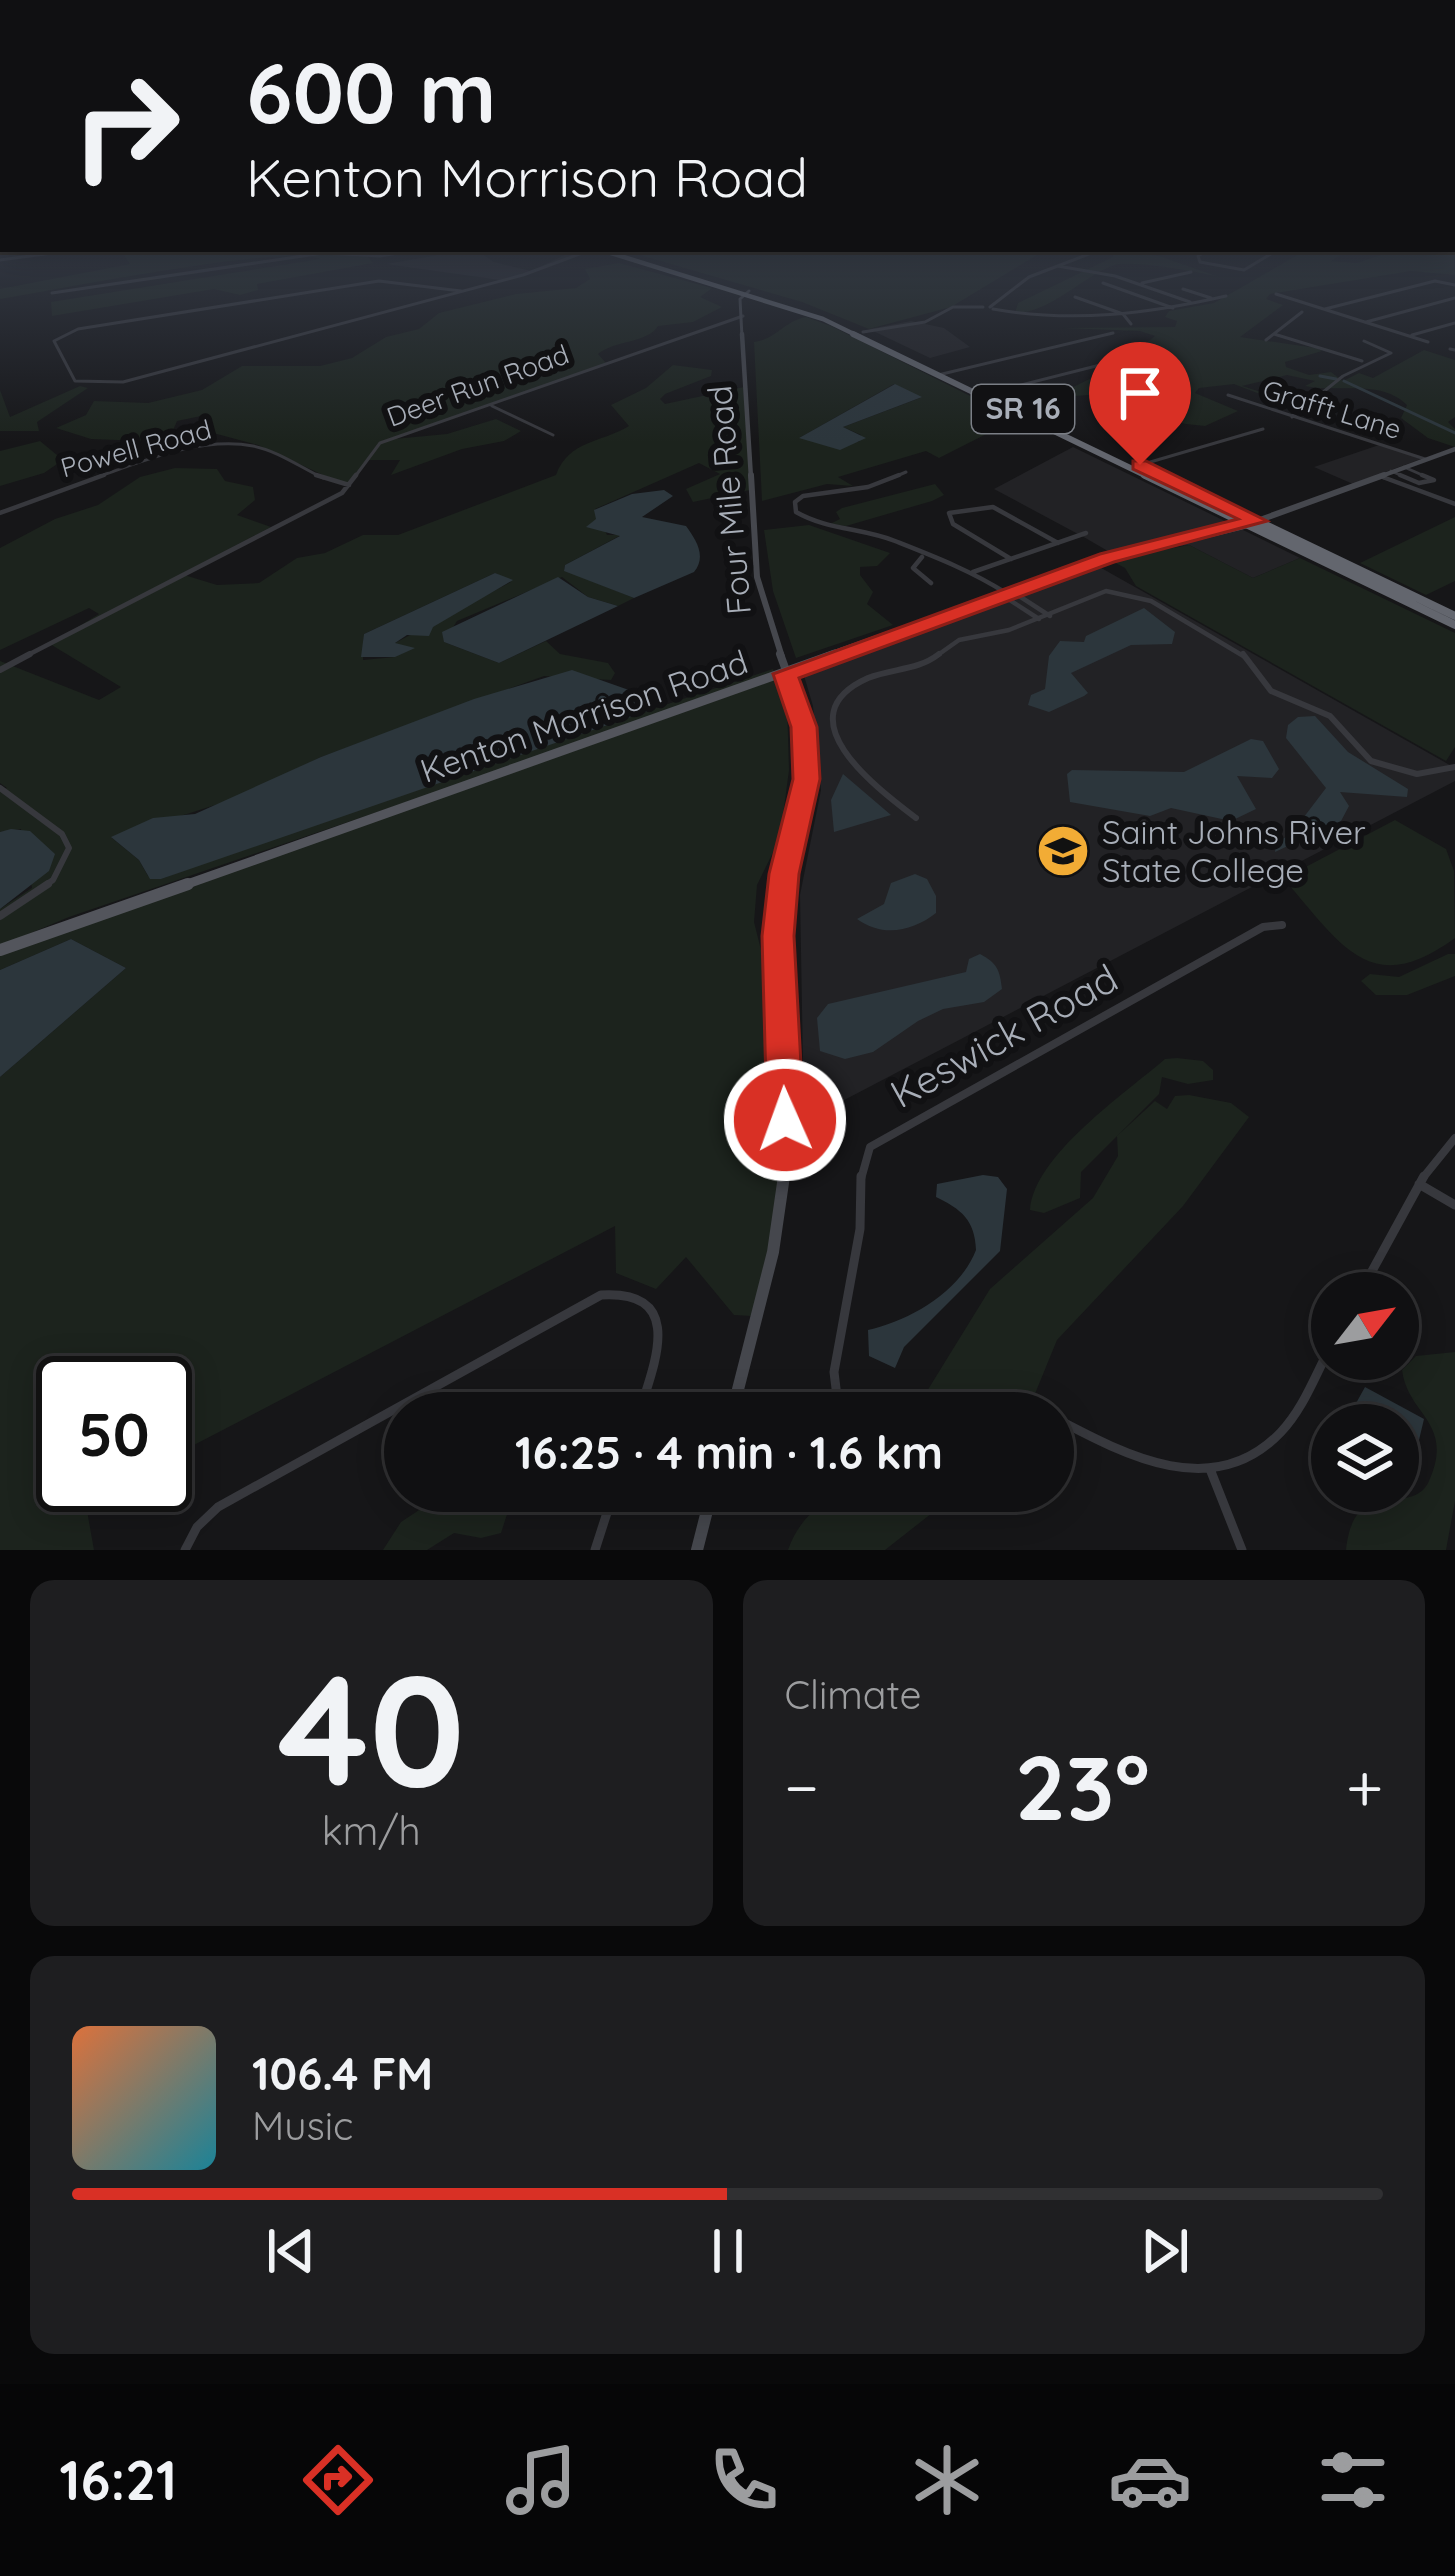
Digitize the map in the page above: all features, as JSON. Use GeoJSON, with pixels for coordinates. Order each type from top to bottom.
{"type":"FeatureCollection","features":[{"type":"Feature","properties":{"kind":"highway","name":"SR 16"},"geometry":{"type":"LineString","coordinates":[[761,297],[823,319],[1140,465],[1455,626]]}},
{"type":"Feature","properties":{"kind":"highway","name":"SR 16"},"geometry":{"type":"LineString","coordinates":[[762,297],[863,332],[942,374]]}},
{"type":"Feature","properties":{"kind":"highway"},"geometry":{"type":"LineString","coordinates":[[823,319],[863,332]]}},
{"type":"Feature","properties":{"kind":"highway","name":"SR 16"},"geometry":{"type":"LineString","coordinates":[[986,394],[1455,616]]}},
{"type":"Feature","properties":{"kind":"highway"},"geometry":{"type":"LineString","coordinates":[[1301,551],[1398,595],[1415,597]]}},
{"type":"Feature","properties":{"kind":"main road","name":"Four Mile Road"},"geometry":{"type":"LineString","coordinates":[[737,1392],[783,1197],[786,1130],[778,936],[784,874],[806,779],[804,727],[763,619],[757,577],[745,297]]}},
{"type":"Feature","properties":{"kind":"main road"},"geometry":{"type":"LineString","coordinates":[[1251,523],[1455,449]]}},
{"type":"Feature","properties":{"kind":"main road","name":"Kenton Morrison Road"},"geometry":{"type":"LineString","coordinates":[[0,950],[1130,551],[1251,523]]}},
{"type":"Feature","properties":{"kind":"main road"},"geometry":{"type":"LineString","coordinates":[[697,1550],[707,1512]]}},
{"type":"Feature","properties":{"kind":"street"},"geometry":{"type":"LineString","coordinates":[[283,297],[60,335],[54,341],[73,379],[94,385],[436,297]]}},
{"type":"Feature","properties":{"kind":"street"},"geometry":{"type":"LineString","coordinates":[[987,308],[1006,297]]}},
{"type":"Feature","properties":{"kind":"street"},"geometry":{"type":"LineString","coordinates":[[1076,297],[1130,321]]}},
{"type":"Feature","properties":{"kind":"street"},"geometry":{"type":"LineString","coordinates":[[1144,297],[1174,308]]}},
{"type":"Feature","properties":{"kind":"street"},"geometry":{"type":"LineString","coordinates":[[1175,297],[1194,304]]}},
{"type":"Feature","properties":{"kind":"street"},"geometry":{"type":"LineString","coordinates":[[1209,297],[1214,299]]}},
{"type":"Feature","properties":{"kind":"street"},"geometry":{"type":"LineString","coordinates":[[863,332],[933,317],[945,310],[987,308],[1027,316],[1130,321],[1221,297]]}},
{"type":"Feature","properties":{"kind":"street"},"geometry":{"type":"LineString","coordinates":[[1287,297],[1429,342]]}},
{"type":"Feature","properties":{"kind":"street"},"geometry":{"type":"LineString","coordinates":[[1325,309],[1370,297]]}},
{"type":"Feature","properties":{"kind":"street"},"geometry":{"type":"LineString","coordinates":[[1366,322],[1455,298]]}},
{"type":"Feature","properties":{"kind":"street"},"geometry":{"type":"LineString","coordinates":[[1266,340],[1302,312]]}},
{"type":"Feature","properties":{"kind":"street","name":"Deer Run Road"},"geometry":{"type":"LineString","coordinates":[[0,670],[351,485],[376,446],[743,316]]}},
{"type":"Feature","properties":{"kind":"street"},"geometry":{"type":"LineString","coordinates":[[1409,336],[1455,323]]}},
{"type":"Feature","properties":{"kind":"street"},"geometry":{"type":"LineString","coordinates":[[942,374],[1113,332]]}},
{"type":"Feature","properties":{"kind":"street"},"geometry":{"type":"LineString","coordinates":[[1274,334],[1365,362]]}},
{"type":"Feature","properties":{"kind":"street"},"geometry":{"type":"LineString","coordinates":[[1289,418],[1314,409],[1331,385],[1365,362],[1391,352],[1364,341]]}},
{"type":"Feature","properties":{"kind":"street"},"geometry":{"type":"LineString","coordinates":[[986,394],[1108,363],[1142,346]]}},
{"type":"Feature","properties":{"kind":"street","name":"Grafft Lane"},"geometry":{"type":"LineString","coordinates":[[1228,395],[1425,459]]}},
{"type":"Feature","properties":{"kind":"street"},"geometry":{"type":"LineString","coordinates":[[488,405],[553,435]]}},
{"type":"Feature","properties":{"kind":"street"},"geometry":{"type":"LineString","coordinates":[[1323,425],[1328,436]]}},
{"type":"Feature","properties":{"kind":"street"},"geometry":{"type":"LineString","coordinates":[[1140,465],[1264,429]]}},
{"type":"Feature","properties":{"kind":"street","name":"Powell Road"},"geometry":{"type":"LineString","coordinates":[[0,513],[128,467],[230,445],[260,447],[351,485]]}},
{"type":"Feature","properties":{"kind":"street"},"geometry":{"type":"LineString","coordinates":[[1391,471],[1419,483],[1434,480],[1404,466]]}},
{"type":"Feature","properties":{"kind":"street"},"geometry":{"type":"LineString","coordinates":[[906,472],[868,487],[822,490],[797,499],[795,506],[805,519],[894,540],[923,556],[973,572],[1050,616]]}},
{"type":"Feature","properties":{"kind":"street"},"geometry":{"type":"LineString","coordinates":[[1379,476],[1455,505]]}},
{"type":"Feature","properties":{"kind":"street"},"geometry":{"type":"LineString","coordinates":[[1011,559],[953,524],[949,513],[970,506],[993,507],[1058,543]]}},
{"type":"Feature","properties":{"kind":"street"},"geometry":{"type":"LineString","coordinates":[[973,572],[1086,533]]}},
{"type":"Feature","properties":{"kind":"street"},"geometry":{"type":"LineString","coordinates":[[923,556],[914,568],[931,583]]}},
{"type":"Feature","properties":{"kind":"street"},"geometry":{"type":"LineString","coordinates":[[916,818],[847,760],[833,727],[839,700],[869,678],[923,666],[954,642],[1039,620],[1100,592],[1138,596],[1247,656],[1271,691],[1330,716],[1371,761],[1417,774],[1455,767]]}},
{"type":"Feature","properties":{"kind":"street"},"geometry":{"type":"LineString","coordinates":[[1007,593],[1039,620]]}},
{"type":"Feature","properties":{"kind":"street"},"geometry":{"type":"LineString","coordinates":[[0,788],[62,834],[69,848],[53,880],[0,916]]}},
{"type":"Feature","properties":{"kind":"street","name":"Keswick Road"},"geometry":{"type":"LineString","coordinates":[[836,1392],[833,1377],[856,1264],[862,1163],[870,1147],[1262,927],[1282,925]]}},
{"type":"Feature","properties":{"kind":"street"},"geometry":{"type":"LineString","coordinates":[[1371,1272],[1438,1152],[1455,1138]]}},
{"type":"Feature","properties":{"kind":"street"},"geometry":{"type":"LineString","coordinates":[[1419,1184],[1455,1205]]}},
{"type":"Feature","properties":{"kind":"street"},"geometry":{"type":"LineString","coordinates":[[425,1392],[602,1294],[634,1296],[659,1324],[660,1346],[646,1392]]}},
{"type":"Feature","properties":{"kind":"street"},"geometry":{"type":"LineString","coordinates":[[1074,1428],[1125,1457],[1168,1468],[1210,1469],[1251,1456],[1279,1435],[1311,1380]]}},
{"type":"Feature","properties":{"kind":"street"},"geometry":{"type":"LineString","coordinates":[[185,1550],[197,1527],[218,1507],[384,1415]]}},
{"type":"Feature","properties":{"kind":"street"},"geometry":{"type":"LineString","coordinates":[[1210,1469],[1242,1550]]}},
{"type":"Feature","properties":{"kind":"street"},"geometry":{"type":"LineString","coordinates":[[596,1550],[608,1512]]}},
{"type":"Feature","properties":{"kind":"shaded area"},"geometry":{"type":"Polygon","coordinates":[[[80,297],[164,297],[52,316],[51,302],[80,297]]]}},
{"type":"Feature","properties":{"kind":"shaded area"},"geometry":{"type":"Polygon","coordinates":[[[502,297],[701,297],[722,307],[693,322],[658,326],[647,336],[605,349],[598,354],[606,363],[394,439],[447,434],[496,419],[521,431],[504,441],[462,449],[391,475],[400,460],[367,460],[347,486],[258,445],[202,430],[201,416],[177,421],[168,442],[91,439],[56,428],[86,415],[94,401],[148,403],[202,390],[242,366],[320,366],[352,358],[386,337],[419,329],[439,313],[502,297]]]}},
{"type":"Feature","properties":{"kind":"shaded area"},"geometry":{"type":"Polygon","coordinates":[[[786,297],[967,297],[951,307],[869,329],[786,297]]]}},
{"type":"Feature","properties":{"kind":"shaded area"},"geometry":{"type":"Polygon","coordinates":[[[1030,297],[1060,297],[1015,313],[1018,303],[1030,297]]]}},
{"type":"Feature","properties":{"kind":"shaded area"},"geometry":{"type":"Polygon","coordinates":[[[1224,297],[1267,297],[1283,305],[1240,337],[1322,351],[1285,362],[1286,367],[1309,375],[1331,372],[1343,381],[1359,373],[1373,378],[1424,350],[1455,360],[1455,417],[1448,422],[1455,429],[1455,447],[1428,438],[1401,418],[1407,405],[1397,397],[1372,389],[1305,386],[1315,381],[1287,375],[1242,386],[1277,397],[1297,387],[1275,400],[1234,384],[1199,388],[1195,393],[1238,411],[1205,426],[1130,412],[1088,395],[1051,398],[1122,363],[1155,336],[1140,331],[1062,328],[1175,327],[1177,321],[1165,317],[1169,311],[1224,297]]]}},
{"type":"Feature","properties":{"kind":"shaded area"},"geometry":{"type":"Polygon","coordinates":[[[806,317],[831,326],[1016,419],[939,458],[926,451],[838,477],[853,486],[827,484],[762,501],[754,342],[806,317]],[[894,384],[801,437],[859,442],[861,435],[843,427],[920,398],[894,384]]]}},
{"type":"Feature","properties":{"kind":"shaded area"},"geometry":{"type":"Polygon","coordinates":[[[911,321],[944,328],[970,347],[930,358],[869,329],[911,321]]]}},
{"type":"Feature","properties":{"kind":"shaded area"},"geometry":{"type":"Polygon","coordinates":[[[673,365],[712,370],[711,376],[665,394],[660,399],[665,404],[744,387],[750,490],[693,502],[686,489],[720,474],[699,463],[595,509],[607,535],[621,535],[565,565],[564,570],[634,598],[618,606],[588,597],[562,577],[457,621],[444,642],[499,663],[546,641],[560,654],[608,663],[615,673],[611,680],[544,676],[321,757],[240,797],[112,838],[139,860],[148,876],[161,879],[466,770],[773,669],[776,676],[69,917],[0,946],[0,909],[32,888],[21,829],[0,832],[0,791],[7,788],[0,783],[0,661],[99,700],[121,687],[50,644],[99,614],[89,608],[0,650],[0,548],[55,519],[98,505],[140,477],[175,468],[217,469],[225,481],[253,487],[255,500],[237,515],[271,527],[181,574],[217,585],[259,583],[297,558],[325,553],[363,535],[398,535],[556,475],[577,449],[629,426],[611,405],[646,388],[673,365]],[[495,573],[364,634],[363,660],[395,657],[395,643],[511,582],[495,573]]]}},
{"type":"Feature","properties":{"kind":"shaded area"},"geometry":{"type":"Polygon","coordinates":[[[895,384],[922,397],[843,427],[866,438],[840,450],[799,438],[895,384]]]}},
{"type":"Feature","properties":{"kind":"shaded area"},"geometry":{"type":"Polygon","coordinates":[[[80,386],[88,388],[37,422],[39,431],[0,431],[0,390],[10,417],[80,386]]]}},
{"type":"Feature","properties":{"kind":"shaded area"},"geometry":{"type":"Polygon","coordinates":[[[40,441],[63,460],[44,473],[0,486],[0,451],[40,441]]]}},
{"type":"Feature","properties":{"kind":"shaded area"},"geometry":{"type":"Polygon","coordinates":[[[1382,444],[1421,459],[1353,484],[1314,467],[1382,444]]]}},
{"type":"Feature","properties":{"kind":"shaded area"},"geometry":{"type":"Polygon","coordinates":[[[1073,447],[1235,526],[1113,554],[1082,536],[1088,532],[1078,534],[994,489],[1073,447]]]}},
{"type":"Feature","properties":{"kind":"shaded area"},"geometry":{"type":"Polygon","coordinates":[[[935,484],[944,495],[932,501],[846,526],[830,524],[840,519],[836,512],[842,508],[935,484]]]}},
{"type":"Feature","properties":{"kind":"shaded area"},"geometry":{"type":"Polygon","coordinates":[[[664,490],[673,496],[642,517],[686,526],[700,554],[694,572],[634,598],[564,571],[565,565],[620,536],[586,527],[596,519],[594,510],[632,494],[664,490]]]}},
{"type":"Feature","properties":{"kind":"shaded area"},"geometry":{"type":"Polygon","coordinates":[[[1455,517],[1455,581],[1426,595],[1360,563],[1455,517]]]}},
{"type":"Feature","properties":{"kind":"shaded area"},"geometry":{"type":"Polygon","coordinates":[[[809,525],[890,553],[877,566],[860,567],[860,575],[873,592],[867,604],[893,625],[796,658],[773,591],[764,530],[809,525]]]}},
{"type":"Feature","properties":{"kind":"shaded area"},"geometry":{"type":"Polygon","coordinates":[[[1239,528],[1300,558],[1253,578],[1189,545],[1143,550],[1239,528]]]}},
{"type":"Feature","properties":{"kind":"shaded area"},"geometry":{"type":"Polygon","coordinates":[[[1189,545],[1253,578],[1300,558],[1455,633],[1455,747],[1446,761],[1136,586],[1125,568],[1110,560],[1189,545]]]}},
{"type":"Feature","properties":{"kind":"shaded area","name":"Saint Johns River State College"},"geometry":{"type":"Polygon","coordinates":[[[1096,565],[1455,768],[1455,781],[804,1121],[800,895],[821,790],[813,706],[803,672],[1096,565]]]}},
{"type":"Feature","properties":{"kind":"shaded area"},"geometry":{"type":"Polygon","coordinates":[[[495,573],[513,580],[433,627],[429,636],[407,635],[395,643],[415,648],[395,657],[361,657],[364,634],[495,573]]]}},
{"type":"Feature","properties":{"kind":"shaded area"},"geometry":{"type":"Polygon","coordinates":[[[558,577],[588,597],[618,606],[499,663],[444,642],[442,632],[558,577]]]}},
{"type":"Feature","properties":{"kind":"shaded area"},"geometry":{"type":"Polygon","coordinates":[[[1144,608],[1175,632],[1172,644],[1131,645],[1071,673],[1088,693],[1084,696],[1049,712],[1028,705],[1031,695],[1045,689],[1049,656],[1060,641],[1084,642],[1086,636],[1144,608]]]}},
{"type":"Feature","properties":{"kind":"shaded area"},"geometry":{"type":"Polygon","coordinates":[[[572,670],[646,696],[651,710],[161,879],[150,879],[139,860],[111,837],[153,818],[195,814],[321,757],[474,699],[572,670]]]}},
{"type":"Feature","properties":{"kind":"shaded area"},"geometry":{"type":"Polygon","coordinates":[[[777,679],[787,704],[789,770],[780,838],[757,885],[754,922],[763,958],[781,1151],[773,1228],[752,1316],[734,1315],[686,1257],[656,1289],[616,1273],[615,1226],[192,1446],[192,1356],[36,1356],[36,1512],[87,1512],[94,1550],[0,1550],[0,1077],[126,968],[71,939],[0,970],[0,954],[777,679]]]}},
{"type":"Feature","properties":{"kind":"shaded area"},"geometry":{"type":"Polygon","coordinates":[[[1315,716],[1348,752],[1408,789],[1407,797],[1340,792],[1349,806],[1341,821],[1275,852],[1276,843],[1291,834],[1326,788],[1286,738],[1288,725],[1298,717],[1315,716]]]}},
{"type":"Feature","properties":{"kind":"shaded area"},"geometry":{"type":"Polygon","coordinates":[[[1251,739],[1263,741],[1279,769],[1272,778],[1237,776],[1256,809],[1231,821],[1171,808],[1150,816],[1070,802],[1067,774],[1072,770],[1184,772],[1251,739]]]}},
{"type":"Feature","properties":{"kind":"shaded area"},"geometry":{"type":"Polygon","coordinates":[[[843,774],[891,815],[834,832],[831,800],[843,774]]]}},
{"type":"Feature","properties":{"kind":"shaded area"},"geometry":{"type":"Polygon","coordinates":[[[1395,820],[1446,849],[1454,871],[1455,938],[1427,956],[1381,964],[1344,946],[1289,885],[1298,871],[1395,820]]]}},
{"type":"Feature","properties":{"kind":"shaded area"},"geometry":{"type":"Polygon","coordinates":[[[30,831],[55,854],[49,871],[0,909],[0,832],[30,831]]]}},
{"type":"Feature","properties":{"kind":"shaded area"},"geometry":{"type":"Polygon","coordinates":[[[915,874],[927,879],[936,896],[936,913],[898,930],[877,929],[857,919],[884,904],[891,883],[915,874]]]}},
{"type":"Feature","properties":{"kind":"shaded area"},"geometry":{"type":"Polygon","coordinates":[[[71,939],[126,968],[0,1077],[0,970],[71,939]]]}},
{"type":"Feature","properties":{"kind":"shaded area"},"geometry":{"type":"Polygon","coordinates":[[[980,954],[997,968],[1002,989],[984,1002],[943,1009],[873,1052],[845,1059],[820,1051],[817,1018],[828,1004],[966,972],[969,959],[980,954]]]}},
{"type":"Feature","properties":{"kind":"shaded area"},"geometry":{"type":"Polygon","coordinates":[[[1455,954],[1455,976],[1407,995],[1376,995],[1361,981],[1370,974],[1399,977],[1455,954]]]}},
{"type":"Feature","properties":{"kind":"shaded area"},"geometry":{"type":"Polygon","coordinates":[[[1165,1059],[1203,1061],[1213,1070],[1213,1080],[1188,1084],[1162,1077],[1159,1094],[1081,1172],[1080,1198],[1044,1213],[1030,1210],[1035,1189],[1064,1147],[1165,1059]]]}},
{"type":"Feature","properties":{"kind":"shaded area"},"geometry":{"type":"Polygon","coordinates":[[[1175,1096],[1231,1103],[1249,1117],[1183,1206],[1057,1340],[1036,1392],[926,1392],[990,1289],[1093,1198],[1118,1156],[1117,1136],[1155,1101],[1167,1109],[1175,1096]]]}},
{"type":"Feature","properties":{"kind":"shaded area"},"geometry":{"type":"Polygon","coordinates":[[[983,1175],[998,1177],[1007,1189],[1000,1251],[904,1347],[895,1368],[869,1356],[868,1330],[900,1320],[931,1302],[968,1265],[976,1250],[973,1231],[959,1211],[936,1197],[937,1184],[983,1175]]]}},
{"type":"Feature","properties":{"kind":"shaded area"},"geometry":{"type":"Polygon","coordinates":[[[1455,1352],[1455,1501],[1446,1550],[1346,1550],[1351,1526],[1360,1512],[1419,1512],[1419,1493],[1429,1481],[1437,1445],[1404,1380],[1419,1380],[1419,1356],[1455,1352]]]}},
{"type":"Feature","properties":{"kind":"shaded area"},"geometry":{"type":"Polygon","coordinates":[[[1365,1387],[1396,1404],[1356,1404],[1365,1387]]]}},
{"type":"Feature","properties":{"kind":"shaded area"},"geometry":{"type":"Polygon","coordinates":[[[416,1512],[508,1512],[501,1533],[481,1538],[454,1533],[427,1550],[383,1550],[401,1522],[416,1512]]]}},
{"type":"Feature","properties":{"kind":"shaded area"},"geometry":{"type":"Polygon","coordinates":[[[814,1512],[933,1512],[885,1550],[788,1550],[800,1526],[814,1512]]]}},
{"type":"Feature","properties":{"kind":"waterway"},"geometry":{"type":"LineString","coordinates":[[1320,376],[1336,379]]}},
{"type":"Feature","properties":{"kind":"waterway"},"geometry":{"type":"LineString","coordinates":[[1344,381],[1455,433]]}},
{"type":"Feature","properties":{"kind":"place","name":"Saint Johns River State College"},"geometry":{"type":"Point","coordinates":[1063,851]}},
{"type":"Feature","properties":{"kind":"route"},"geometry":{"type":"LineString","coordinates":[[785,1120],[778,936],[784,874],[806,779],[804,727],[786,674],[1107,558],[1257,521],[1140,465]]}}]}
